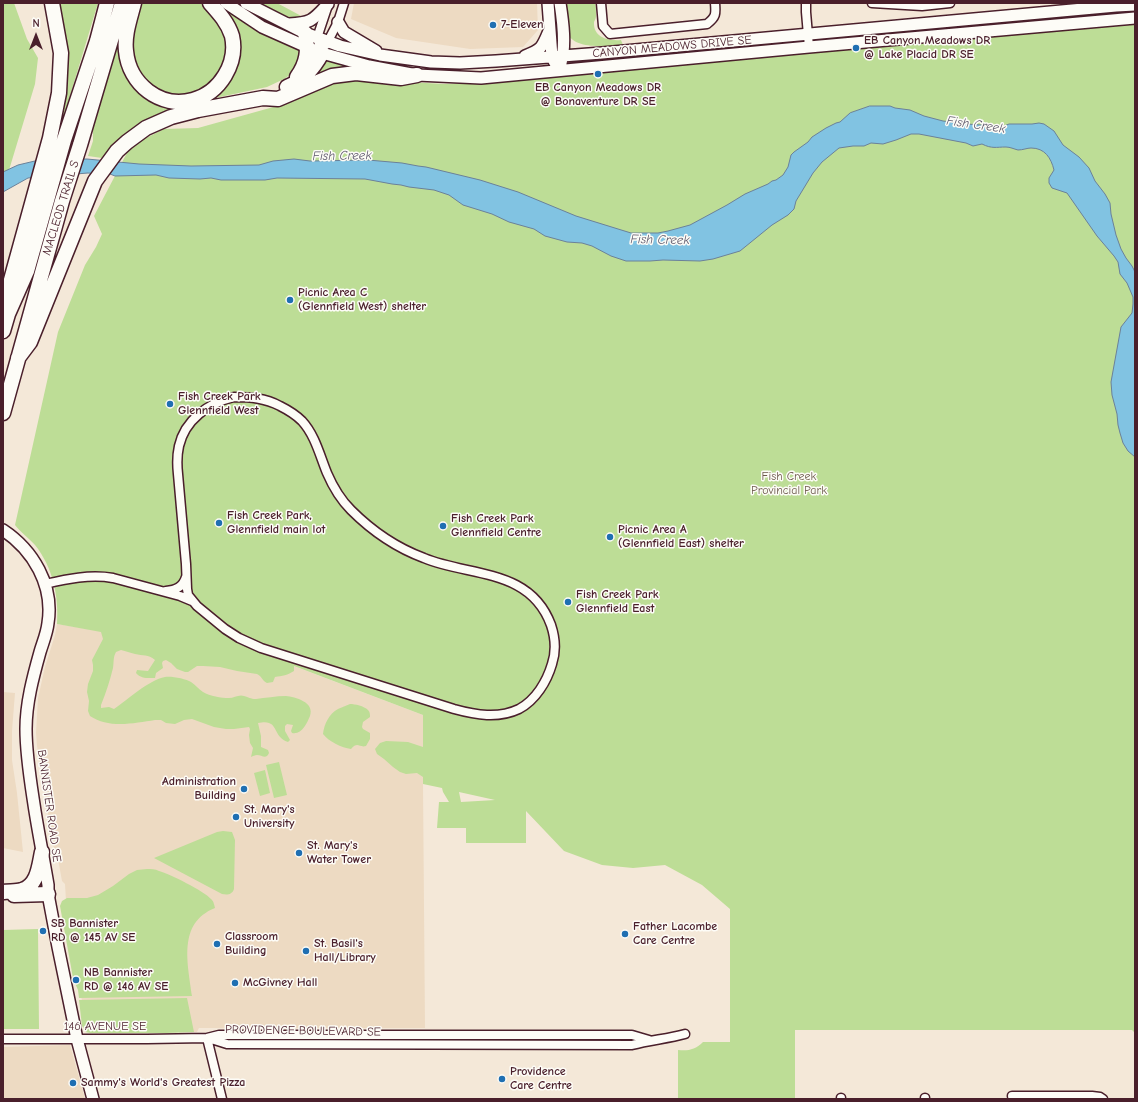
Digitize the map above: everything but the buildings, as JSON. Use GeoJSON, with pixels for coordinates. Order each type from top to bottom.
{"type":"FeatureCollection","features":[{"type":"Feature","properties":{"kind":"highway"},"geometry":{"type":"LineString","coordinates":[[41,197],[50,138],[60,93],[61,53],[52,3]]}},
{"type":"Feature","properties":{"kind":"highway","name":"MACLEOD TRAIL S"},"geometry":{"type":"LineString","coordinates":[[3,331],[8,314],[27,271],[41,197],[64,140],[97,42],[107,3]]}},
{"type":"Feature","properties":{"kind":"highway","name":"MACLEOD TRAIL S"},"geometry":{"type":"LineString","coordinates":[[3,413],[62,201],[122,3]]}},
{"type":"Feature","properties":{"kind":"highway"},"geometry":{"type":"LineString","coordinates":[[134,3],[126,36],[126,51],[132,73],[139,84],[153,95],[168,100],[181,102],[194,100],[212,92],[229,69],[231,63],[233,44],[231,35],[227,25],[218,11],[210,3]]}},
{"type":"Feature","properties":{"kind":"highway"},"geometry":{"type":"LineString","coordinates":[[289,86],[304,66],[310,40]]}},
{"type":"Feature","properties":{"kind":"highway"},"geometry":{"type":"LineString","coordinates":[[263,98],[298,82],[313,67],[325,47]]}},
{"type":"Feature","properties":{"kind":"highway"},"geometry":{"type":"LineString","coordinates":[[18,358],[30,342],[83,209],[99,174],[117,151],[146,128],[171,117],[198,110],[263,98],[278,99],[332,76],[356,73],[401,78],[417,75]]}},
{"type":"Feature","properties":{"kind":"highway"},"geometry":{"type":"LineString","coordinates":[[3,892],[22,890],[32,884],[38,873],[42,852]]}},
{"type":"Feature","properties":{"kind":"highway"},"geometry":{"type":"LineString","coordinates":[[3,892],[14,895],[48,894]]}},
{"type":"Feature","properties":{"kind":"main road","name":"CANYON MEADOWS DRIVE SE"},"geometry":{"type":"LineString","coordinates":[[226,3],[262,27],[310,40],[369,66],[417,75],[481,78],[1135,18]]}},
{"type":"Feature","properties":{"kind":"main road","name":"CANYON MEADOWS DRIVE SE"},"geometry":{"type":"LineString","coordinates":[[246,3],[289,24],[310,40]]}},
{"type":"Feature","properties":{"kind":"main road"},"geometry":{"type":"LineString","coordinates":[[289,24],[311,21],[329,3]]}},
{"type":"Feature","properties":{"kind":"main road"},"geometry":{"type":"LineString","coordinates":[[548,3],[550,28],[558,56],[559,71]]}},
{"type":"Feature","properties":{"kind":"main road"},"geometry":{"type":"LineString","coordinates":[[558,56],[563,35],[560,3]]}},
{"type":"Feature","properties":{"kind":"main road","name":"CANYON MEADOWS DRIVE SE"},"geometry":{"type":"LineString","coordinates":[[325,47],[340,46],[380,55],[431,62],[460,63],[519,60],[1135,5]]}},
{"type":"Feature","properties":{"kind":"main road"},"geometry":{"type":"LineString","coordinates":[[338,22],[344,32],[374,49],[380,55]]}},
{"type":"Feature","properties":{"kind":"main road"},"geometry":{"type":"LineString","coordinates":[[519,60],[542,48],[550,28]]}},
{"type":"Feature","properties":{"kind":"main road"},"geometry":{"type":"LineString","coordinates":[[563,35],[573,46],[581,50],[602,53]]}},
{"type":"Feature","properties":{"kind":"main road","name":"BANNISTER ROAD SE"},"geometry":{"type":"LineString","coordinates":[[3,530],[23,545],[34,559],[45,584],[48,605],[48,621],[45,639],[32,683],[26,727],[27,757],[48,886],[48,894],[58,948],[77,1039],[93,1099]]}},
{"type":"Feature","properties":{"kind":"street"},"geometry":{"type":"LineString","coordinates":[[310,40],[329,3]]}},
{"type":"Feature","properties":{"kind":"street"},"geometry":{"type":"LineString","coordinates":[[325,47],[338,22],[344,3]]}},
{"type":"Feature","properties":{"kind":"street"},"geometry":{"type":"LineString","coordinates":[[601,3],[603,26],[610,34],[707,24],[713,20],[716,14],[715,3]]}},
{"type":"Feature","properties":{"kind":"street"},"geometry":{"type":"LineString","coordinates":[[806,3],[809,47]]}},
{"type":"Feature","properties":{"kind":"street"},"geometry":{"type":"LineString","coordinates":[[872,3],[922,6],[950,3]]}},
{"type":"Feature","properties":{"kind":"street"},"geometry":{"type":"LineString","coordinates":[[234,397],[266,400],[290,411],[303,422],[339,496],[350,510],[378,532],[400,547],[426,559],[497,576],[509,581],[523,589],[537,601],[548,619],[552,630],[554,650],[553,661],[542,685],[524,706],[505,714],[486,716],[475,715],[261,648],[239,638],[225,629],[193,602],[188,595],[186,574],[178,474],[178,452],[183,435],[195,417],[206,408],[221,401],[234,397]]}},
{"type":"Feature","properties":{"kind":"street"},"geometry":{"type":"LineString","coordinates":[[162,591],[180,588],[184,583],[186,574]]}},
{"type":"Feature","properties":{"kind":"street"},"geometry":{"type":"LineString","coordinates":[[45,584],[83,577],[104,576],[180,596],[193,602]]}},
{"type":"Feature","properties":{"kind":"street","name":"PROVIDENCE BOULEVARD SE"},"geometry":{"type":"LineString","coordinates":[[207,1038],[219,1035],[605,1035],[632,1036],[649,1040],[665,1039],[685,1034]]}},
{"type":"Feature","properties":{"kind":"street"},"geometry":{"type":"LineString","coordinates":[[207,1038],[222,1099]]}},
{"type":"Feature","properties":{"kind":"street","name":"146 AVENUE SE"},"geometry":{"type":"LineString","coordinates":[[3,1039],[207,1038]]}},
{"type":"Feature","properties":{"kind":"street"},"geometry":{"type":"LineString","coordinates":[[1012,1096],[1092,1096],[1103,1099]]}},
{"type":"Feature","properties":{"kind":"shaded area"},"geometry":{"type":"Polygon","coordinates":[[[354,3],[537,3],[538,30],[523,47],[470,49],[396,38],[351,19],[354,3]]]}},
{"type":"Feature","properties":{"kind":"shaded area","name":"St. Mary's University"},"geometry":{"type":"Polygon","coordinates":[[[57,624],[275,659],[423,715],[425,1028],[199,1028],[197,1032],[96,1032],[84,1014],[66,901],[65,884],[62,881],[58,859],[54,850],[37,746],[36,733],[38,698],[57,624]]]}},
{"type":"Feature","properties":{"kind":"shaded area"},"geometry":{"type":"Polygon","coordinates":[[[3,692],[15,693],[12,731],[12,760],[23,852],[3,848],[3,692]]]}},
{"type":"Feature","properties":{"kind":"shaded area"},"geometry":{"type":"Polygon","coordinates":[[[70,1045],[85,1099],[3,1099],[3,1047],[70,1045]]]}},
{"type":"Feature","properties":{"kind":"green space"},"geometry":{"type":"Polygon","coordinates":[[[3,3],[14,3],[27,39],[38,58],[35,84],[3,190],[3,3]]]}},
{"type":"Feature","properties":{"kind":"green space"},"geometry":{"type":"Polygon","coordinates":[[[56,3],[98,3],[60,129],[56,128],[56,3]]]}},
{"type":"Feature","properties":{"kind":"green space"},"geometry":{"type":"Polygon","coordinates":[[[136,3],[202,3],[204,5],[218,22],[224,34],[227,46],[223,68],[210,87],[190,97],[158,94],[135,72],[130,36],[136,3]]]}},
{"type":"Feature","properties":{"kind":"green space"},"geometry":{"type":"Polygon","coordinates":[[[259,3],[277,3],[305,18],[289,20],[259,3]]]}},
{"type":"Feature","properties":{"kind":"green space"},"geometry":{"type":"Polygon","coordinates":[[[564,3],[595,3],[596,18],[594,27],[596,32],[607,39],[621,40],[623,45],[593,46],[578,43],[572,39],[567,31],[564,3]]]}},
{"type":"Feature","properties":{"kind":"green space"},"geometry":{"type":"Polygon","coordinates":[[[220,7],[252,26],[301,50],[300,59],[291,74],[267,87],[215,98],[214,94],[233,64],[220,7]]]}},
{"type":"Feature","properties":{"kind":"green space","name":"Fish Creek Provincial Park"},"geometry":{"type":"Polygon","coordinates":[[[1135,23],[1135,1033],[1132,1030],[795,1030],[795,1099],[678,1099],[678,1050],[691,1049],[697,1047],[703,1042],[730,1042],[730,909],[702,885],[665,865],[633,868],[602,865],[564,851],[526,811],[526,843],[466,843],[466,828],[437,828],[439,802],[449,802],[442,788],[423,784],[423,777],[417,773],[406,774],[400,772],[377,754],[375,749],[380,743],[386,741],[408,742],[423,747],[423,715],[294,666],[294,671],[283,676],[275,677],[273,682],[267,683],[257,674],[220,667],[197,666],[188,672],[185,672],[177,669],[166,660],[163,661],[163,668],[156,673],[155,678],[147,678],[136,673],[137,670],[148,671],[155,660],[152,658],[121,650],[116,652],[114,656],[113,668],[101,708],[109,707],[114,709],[145,686],[165,677],[179,678],[189,681],[209,695],[223,698],[242,696],[256,699],[286,696],[303,701],[310,707],[310,716],[306,725],[299,732],[292,733],[291,731],[293,725],[287,724],[285,726],[285,731],[290,740],[288,742],[279,736],[273,725],[270,723],[258,723],[261,736],[261,747],[268,750],[269,753],[265,757],[255,755],[251,757],[253,748],[250,743],[249,727],[226,729],[214,727],[192,719],[184,720],[175,724],[155,720],[114,724],[105,723],[90,716],[88,711],[88,684],[93,671],[92,660],[103,639],[101,632],[57,624],[56,593],[54,583],[46,563],[35,545],[15,525],[58,332],[85,265],[102,234],[94,216],[129,149],[144,139],[164,129],[198,128],[295,101],[293,97],[335,78],[444,84],[482,83],[1135,23]],[[459,792],[461,802],[495,800],[459,792]]]}},
{"type":"Feature","properties":{"kind":"green space"},"geometry":{"type":"Polygon","coordinates":[[[121,32],[124,67],[179,109],[155,117],[131,130],[102,158],[88,156],[93,141],[93,128],[121,32]]]}},
{"type":"Feature","properties":{"kind":"green space"},"geometry":{"type":"Polygon","coordinates":[[[322,58],[352,67],[311,79],[322,58]]]}},
{"type":"Feature","properties":{"kind":"green space"},"geometry":{"type":"Polygon","coordinates":[[[350,704],[366,709],[370,716],[363,722],[362,727],[370,733],[370,739],[366,746],[355,745],[351,749],[336,744],[323,734],[324,727],[330,716],[338,709],[350,704]]]}},
{"type":"Feature","properties":{"kind":"green space"},"geometry":{"type":"Polygon","coordinates":[[[279,762],[287,795],[274,798],[266,765],[279,762]]]}},
{"type":"Feature","properties":{"kind":"green space"},"geometry":{"type":"Polygon","coordinates":[[[265,770],[270,793],[260,796],[254,773],[265,770]]]}},
{"type":"Feature","properties":{"kind":"green space"},"geometry":{"type":"Polygon","coordinates":[[[217,832],[232,832],[235,840],[234,889],[229,894],[222,894],[154,858],[217,832]]]}},
{"type":"Feature","properties":{"kind":"green space"},"geometry":{"type":"Polygon","coordinates":[[[137,870],[158,870],[186,883],[207,896],[214,903],[215,908],[203,915],[195,924],[190,934],[188,958],[192,996],[79,998],[78,990],[74,981],[75,977],[73,978],[60,906],[62,901],[67,898],[87,898],[98,895],[129,874],[137,870]]]}},
{"type":"Feature","properties":{"kind":"green space"},"geometry":{"type":"Polygon","coordinates":[[[38,929],[39,1029],[3,1029],[3,930],[38,929]]]}},
{"type":"Feature","properties":{"kind":"green space"},"geometry":{"type":"Polygon","coordinates":[[[187,998],[194,1032],[90,1033],[85,1032],[86,1031],[82,1026],[79,1000],[187,998]]]}},
{"type":"Feature","properties":{"kind":"water","name":"Fish Creek"},"geometry":{"type":"Polygon","coordinates":[[[870,106],[890,106],[910,110],[924,116],[943,121],[967,124],[1004,126],[1009,124],[1044,124],[1054,131],[1063,145],[1079,157],[1089,168],[1095,181],[1110,203],[1116,235],[1121,249],[1135,272],[1135,457],[1128,451],[1123,443],[1112,395],[1111,382],[1121,327],[1132,313],[1133,297],[1127,283],[1120,274],[1118,262],[1114,256],[1097,236],[1067,193],[1052,188],[1049,183],[1049,178],[1054,170],[1051,162],[1047,154],[1036,148],[1018,150],[1008,147],[985,146],[982,144],[973,146],[966,143],[919,134],[911,134],[883,144],[871,143],[864,146],[839,148],[822,162],[813,173],[796,201],[794,209],[788,215],[772,225],[740,251],[713,259],[700,261],[626,261],[611,256],[592,246],[582,243],[567,242],[545,236],[534,229],[509,222],[492,214],[463,205],[449,195],[434,190],[365,179],[277,178],[265,180],[221,180],[211,178],[169,178],[156,175],[115,176],[110,174],[88,173],[28,178],[3,192],[3,172],[18,165],[39,160],[87,159],[139,164],[191,166],[259,165],[273,161],[294,159],[310,161],[368,160],[426,167],[480,180],[518,192],[576,216],[631,233],[658,233],[690,225],[745,194],[776,180],[783,175],[788,167],[791,155],[812,137],[826,128],[840,122],[850,113],[870,106]]]}},
{"type":"Feature","properties":{"kind":"place","name":"7-Eleven"},"geometry":{"type":"Point","coordinates":[493,25]}},
{"type":"Feature","properties":{"kind":"place","name":"EB Canyon Meadows DR @ Lake Placid DR SE"},"geometry":{"type":"Point","coordinates":[856,48]}},
{"type":"Feature","properties":{"kind":"place","name":"EB Canyon Meadows DR @ Bonaventure DR SE"},"geometry":{"type":"Point","coordinates":[598,74]}},
{"type":"Feature","properties":{"kind":"place","name":"Picnic Area C (Glennfield West) shelter"},"geometry":{"type":"Point","coordinates":[290,300]}},
{"type":"Feature","properties":{"kind":"place","name":"Fish Creek Park Glennfield West"},"geometry":{"type":"Point","coordinates":[170,404]}},
{"type":"Feature","properties":{"kind":"place","name":"Fish Creek Park, Glennfield main lot"},"geometry":{"type":"Point","coordinates":[219,523]}},
{"type":"Feature","properties":{"kind":"place","name":"Fish Creek Park Glennfield Centre"},"geometry":{"type":"Point","coordinates":[443,526]}},
{"type":"Feature","properties":{"kind":"place","name":"Picnic Area A (Glennfield East) shelter"},"geometry":{"type":"Point","coordinates":[610,537]}},
{"type":"Feature","properties":{"kind":"place","name":"Fish Creek Park Glennfield East"},"geometry":{"type":"Point","coordinates":[568,602]}},
{"type":"Feature","properties":{"kind":"place","name":"Administration Building"},"geometry":{"type":"Point","coordinates":[244,789]}},
{"type":"Feature","properties":{"kind":"place","name":"St. Mary's University"},"geometry":{"type":"Point","coordinates":[236,817]}},
{"type":"Feature","properties":{"kind":"place","name":"St. Mary's Water Tower"},"geometry":{"type":"Point","coordinates":[299,853]}},
{"type":"Feature","properties":{"kind":"place","name":"SB Bannister RD @ 145 AV SE"},"geometry":{"type":"Point","coordinates":[43,931]}},
{"type":"Feature","properties":{"kind":"place","name":"Father Lacombe Care Centre"},"geometry":{"type":"Point","coordinates":[625,934]}},
{"type":"Feature","properties":{"kind":"place","name":"Classroom Building"},"geometry":{"type":"Point","coordinates":[217,944]}},
{"type":"Feature","properties":{"kind":"place","name":"St. Basil's Hall/Library"},"geometry":{"type":"Point","coordinates":[306,951]}},
{"type":"Feature","properties":{"kind":"place","name":"NB Bannister RD @ 146 AV SE"},"geometry":{"type":"Point","coordinates":[76,980]}},
{"type":"Feature","properties":{"kind":"place","name":"McGivney Hall"},"geometry":{"type":"Point","coordinates":[235,983]}},
{"type":"Feature","properties":{"kind":"place","name":"Providence Care Centre"},"geometry":{"type":"Point","coordinates":[502,1079]}},
{"type":"Feature","properties":{"kind":"place","name":"Sammy's World's Greatest Pizza"},"geometry":{"type":"Point","coordinates":[73,1083]}}]}
